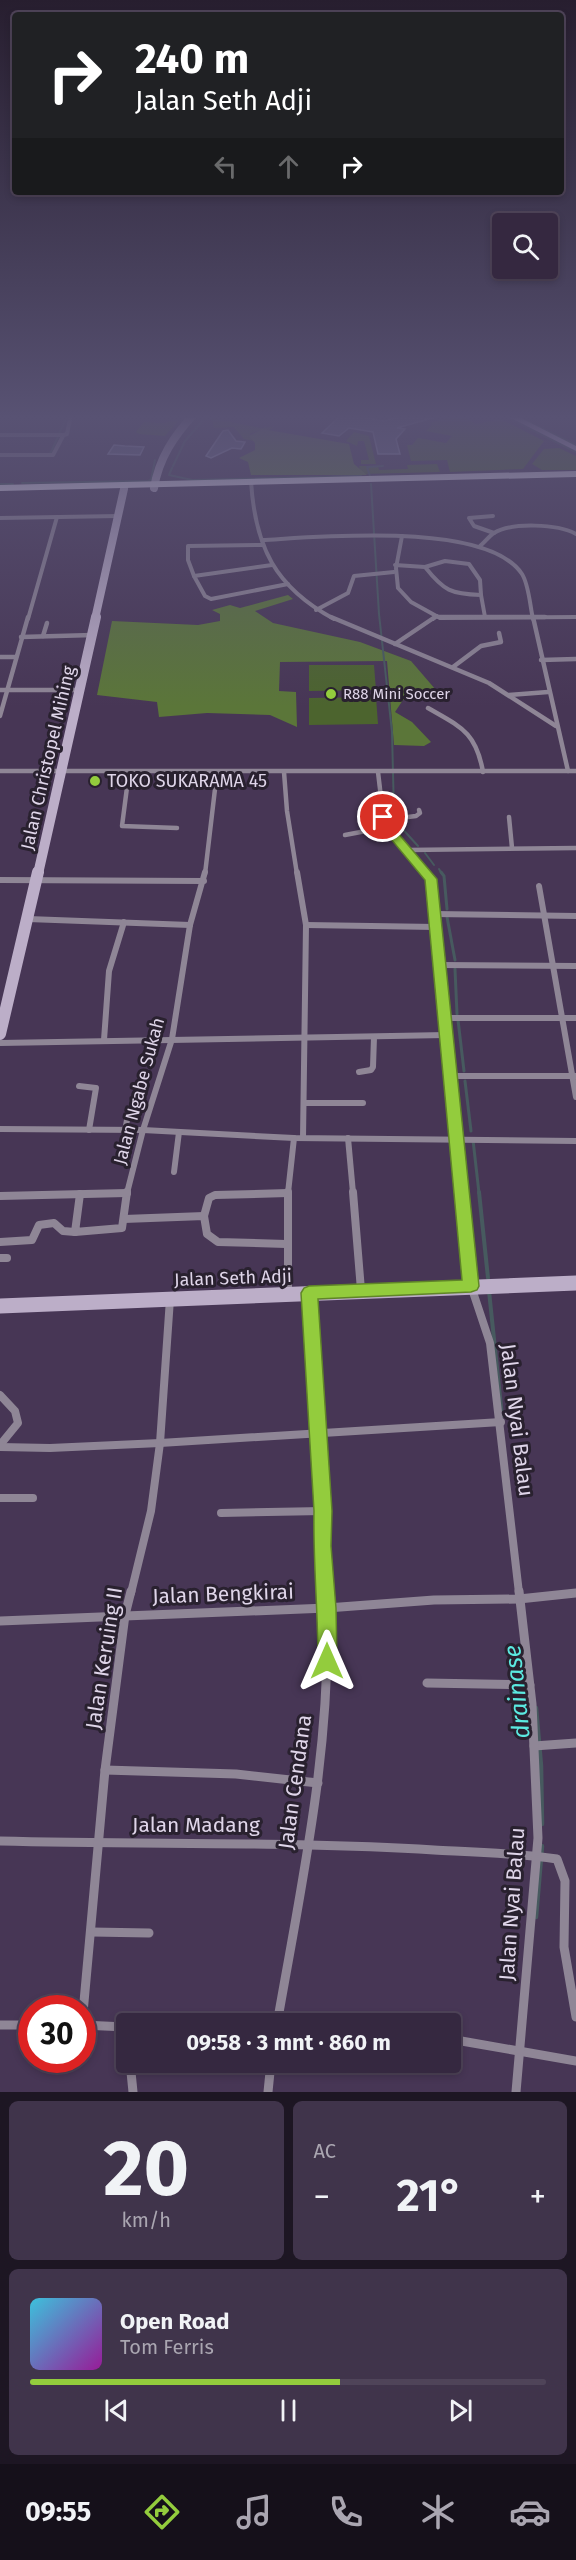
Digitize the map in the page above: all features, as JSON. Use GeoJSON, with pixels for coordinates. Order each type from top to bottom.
{"type":"FeatureCollection","features":[{"type":"Feature","properties":{"kind":"street","name":"Jalan Christopel Mihing"},"geometry":{"type":"LineString","coordinates":[[0,1034],[5,993],[37,881],[119,512]]}},
{"type":"Feature","properties":{"kind":"street"},"geometry":{"type":"LineString","coordinates":[[256,512],[262,542],[272,565],[307,604],[377,637],[453,667],[509,695],[556,726]]}},
{"type":"Feature","properties":{"kind":"street"},"geometry":{"type":"LineString","coordinates":[[0,518],[118,516]]}},
{"type":"Feature","properties":{"kind":"street"},"geometry":{"type":"LineString","coordinates":[[493,516],[469,518],[474,526],[494,533]]}},
{"type":"Feature","properties":{"kind":"street"},"geometry":{"type":"LineString","coordinates":[[0,716],[57,517]]}},
{"type":"Feature","properties":{"kind":"street"},"geometry":{"type":"LineString","coordinates":[[480,546],[494,533],[515,528],[565,528],[576,534]]}},
{"type":"Feature","properties":{"kind":"street"},"geometry":{"type":"LineString","coordinates":[[288,584],[211,599],[205,596],[194,576],[188,560],[188,546],[379,535],[480,546],[502,555],[519,569],[533,618],[548,692],[568,771]]}},
{"type":"Feature","properties":{"kind":"street"},"geometry":{"type":"LineString","coordinates":[[402,536],[395,565],[395,583],[403,596],[419,608],[437,616],[576,617]]}},
{"type":"Feature","properties":{"kind":"street"},"geometry":{"type":"LineString","coordinates":[[395,565],[425,567],[445,561],[469,564],[480,580],[485,617]]}},
{"type":"Feature","properties":{"kind":"street"},"geometry":{"type":"LineString","coordinates":[[194,576],[272,565]]}},
{"type":"Feature","properties":{"kind":"street"},"geometry":{"type":"LineString","coordinates":[[425,567],[447,592],[481,596]]}},
{"type":"Feature","properties":{"kind":"street"},"geometry":{"type":"LineString","coordinates":[[316,610],[348,593],[354,576],[394,572]]}},
{"type":"Feature","properties":{"kind":"street"},"geometry":{"type":"LineString","coordinates":[[395,644],[437,616]]}},
{"type":"Feature","properties":{"kind":"street"},"geometry":{"type":"LineString","coordinates":[[43,636],[47,623]]}},
{"type":"Feature","properties":{"kind":"street"},"geometry":{"type":"LineString","coordinates":[[453,667],[481,646],[501,642],[500,633]]}},
{"type":"Feature","properties":{"kind":"street"},"geometry":{"type":"LineString","coordinates":[[21,637],[93,636]]}},
{"type":"Feature","properties":{"kind":"street"},"geometry":{"type":"LineString","coordinates":[[0,657],[16,657]]}},
{"type":"Feature","properties":{"kind":"street"},"geometry":{"type":"LineString","coordinates":[[541,660],[576,659]]}},
{"type":"Feature","properties":{"kind":"street"},"geometry":{"type":"LineString","coordinates":[[0,690],[81,690]]}},
{"type":"Feature","properties":{"kind":"street"},"geometry":{"type":"LineString","coordinates":[[509,695],[548,692]]}},
{"type":"Feature","properties":{"kind":"street"},"geometry":{"type":"LineString","coordinates":[[428,708],[473,736],[481,755],[483,772]]}},
{"type":"Feature","properties":{"kind":"street"},"geometry":{"type":"LineString","coordinates":[[0,771],[576,772]]}},
{"type":"Feature","properties":{"kind":"street"},"geometry":{"type":"LineString","coordinates":[[129,772],[122,826],[177,828]]}},
{"type":"Feature","properties":{"kind":"street","name":"Jalan Ngabe Sukah"},"geometry":{"type":"LineString","coordinates":[[124,1219],[127,1193],[142,1130],[172,1039],[190,925],[204,881],[210,846],[217,772]]}},
{"type":"Feature","properties":{"kind":"street"},"geometry":{"type":"LineString","coordinates":[[284,772],[285,806],[290,839],[303,891],[306,925],[303,1138]]}},
{"type":"Feature","properties":{"kind":"street"},"geometry":{"type":"LineString","coordinates":[[378,772],[389,822]]}},
{"type":"Feature","properties":{"kind":"street"},"geometry":{"type":"LineString","coordinates":[[345,835],[416,816],[420,813],[419,810]]}},
{"type":"Feature","properties":{"kind":"street"},"geometry":{"type":"LineString","coordinates":[[509,817],[512,848]]}},
{"type":"Feature","properties":{"kind":"street","name":"Jalan Nyai Balau"},"geometry":{"type":"LineString","coordinates":[[389,822],[413,850],[429,875],[440,914],[436,927],[446,965],[450,1018],[446,1035],[456,1076],[478,1286],[490,1343],[501,1422],[530,1685],[539,1856],[516,2092]]}},
{"type":"Feature","properties":{"kind":"street"},"geometry":{"type":"LineString","coordinates":[[413,850],[576,848]]}},
{"type":"Feature","properties":{"kind":"street"},"geometry":{"type":"LineString","coordinates":[[0,880],[204,881]]}},
{"type":"Feature","properties":{"kind":"street"},"geometry":{"type":"LineString","coordinates":[[539,886],[552,966],[564,1018],[576,1097]]}},
{"type":"Feature","properties":{"kind":"street"},"geometry":{"type":"LineString","coordinates":[[440,914],[576,916]]}},
{"type":"Feature","properties":{"kind":"street"},"geometry":{"type":"LineString","coordinates":[[28,919],[190,925]]}},
{"type":"Feature","properties":{"kind":"street"},"geometry":{"type":"LineString","coordinates":[[104,1040],[108,978],[124,922]]}},
{"type":"Feature","properties":{"kind":"street"},"geometry":{"type":"LineString","coordinates":[[306,925],[436,927]]}},
{"type":"Feature","properties":{"kind":"street"},"geometry":{"type":"LineString","coordinates":[[446,965],[576,966]]}},
{"type":"Feature","properties":{"kind":"street"},"geometry":{"type":"LineString","coordinates":[[450,1018],[576,1018]]}},
{"type":"Feature","properties":{"kind":"street"},"geometry":{"type":"LineString","coordinates":[[0,1043],[446,1035]]}},
{"type":"Feature","properties":{"kind":"street"},"geometry":{"type":"LineString","coordinates":[[359,1072],[371,1070],[373,1066],[374,1037]]}},
{"type":"Feature","properties":{"kind":"street"},"geometry":{"type":"LineString","coordinates":[[456,1076],[574,1076]]}},
{"type":"Feature","properties":{"kind":"street"},"geometry":{"type":"LineString","coordinates":[[79,1086],[96,1088],[89,1130]]}},
{"type":"Feature","properties":{"kind":"street"},"geometry":{"type":"LineString","coordinates":[[305,1104],[363,1103]]}},
{"type":"Feature","properties":{"kind":"street"},"geometry":{"type":"LineString","coordinates":[[125,1131],[129,1109]]}},
{"type":"Feature","properties":{"kind":"street"},"geometry":{"type":"LineString","coordinates":[[0,1129],[142,1130],[294,1138],[576,1140]]}},
{"type":"Feature","properties":{"kind":"street"},"geometry":{"type":"LineString","coordinates":[[174,1172],[179,1132]]}},
{"type":"Feature","properties":{"kind":"street"},"geometry":{"type":"LineString","coordinates":[[288,1294],[286,1244],[288,1193],[294,1138]]}},
{"type":"Feature","properties":{"kind":"street"},"geometry":{"type":"LineString","coordinates":[[348,1138],[361,1290]]}},
{"type":"Feature","properties":{"kind":"street"},"geometry":{"type":"LineString","coordinates":[[0,1196],[127,1193]]}},
{"type":"Feature","properties":{"kind":"street"},"geometry":{"type":"LineString","coordinates":[[286,1244],[212,1240],[207,1234],[204,1216],[209,1198],[215,1195],[288,1193]]}},
{"type":"Feature","properties":{"kind":"street"},"geometry":{"type":"LineString","coordinates":[[75,1232],[80,1194]]}},
{"type":"Feature","properties":{"kind":"street"},"geometry":{"type":"LineString","coordinates":[[0,1242],[32,1240],[39,1226],[47,1223],[56,1223],[63,1231],[75,1232],[119,1230],[124,1219],[204,1216]]}},
{"type":"Feature","properties":{"kind":"street","name":"Jalan Seth Adji"},"geometry":{"type":"LineString","coordinates":[[0,1306],[576,1283]]}},
{"type":"Feature","properties":{"kind":"street","name":"Jalan Cendana"},"geometry":{"type":"LineString","coordinates":[[279,2013],[318,1783],[328,1682],[327,1608],[322,1546],[323,1511],[309,1293]]}},
{"type":"Feature","properties":{"kind":"street","name":"Jalan Keruing II"},"geometry":{"type":"LineString","coordinates":[[85,1995],[105,1770],[125,1615],[152,1511],[160,1443],[170,1299]]}},
{"type":"Feature","properties":{"kind":"street"},"geometry":{"type":"LineString","coordinates":[[0,1395],[15,1410],[18,1423],[0,1446]]}},
{"type":"Feature","properties":{"kind":"street"},"geometry":{"type":"LineString","coordinates":[[0,1446],[50,1448],[160,1443],[501,1422]]}},
{"type":"Feature","properties":{"kind":"street"},"geometry":{"type":"LineString","coordinates":[[0,1498],[33,1498]]}},
{"type":"Feature","properties":{"kind":"street"},"geometry":{"type":"LineString","coordinates":[[221,1513],[323,1511]]}},
{"type":"Feature","properties":{"kind":"street","name":"Jalan Bengkirai"},"geometry":{"type":"LineString","coordinates":[[0,1621],[327,1608],[434,1600],[520,1599],[576,1593]]}},
{"type":"Feature","properties":{"kind":"street"},"geometry":{"type":"LineString","coordinates":[[426,1683],[530,1685]]}},
{"type":"Feature","properties":{"kind":"street"},"geometry":{"type":"LineString","coordinates":[[534,1746],[576,1743]]}},
{"type":"Feature","properties":{"kind":"street"},"geometry":{"type":"LineString","coordinates":[[105,1770],[236,1774],[318,1783]]}},
{"type":"Feature","properties":{"kind":"street","name":"Jalan Madang"},"geometry":{"type":"LineString","coordinates":[[0,1840],[98,1844],[193,1842],[334,1844],[539,1856],[557,1859],[572,1886]]}},
{"type":"Feature","properties":{"kind":"street"},"geometry":{"type":"LineString","coordinates":[[572,1886],[563,1925],[564,1947],[576,2017]]}},
{"type":"Feature","properties":{"kind":"street"},"geometry":{"type":"LineString","coordinates":[[92,1932],[149,1933]]}},
{"type":"Feature","properties":{"kind":"street"},"geometry":{"type":"LineString","coordinates":[[0,2025],[18,2025]]}},
{"type":"Feature","properties":{"kind":"street"},"geometry":{"type":"LineString","coordinates":[[96,2025],[116,2026]]}},
{"type":"Feature","properties":{"kind":"street"},"geometry":{"type":"LineString","coordinates":[[461,2040],[481,2042],[531,2055],[576,2061]]}},
{"type":"Feature","properties":{"kind":"street"},"geometry":{"type":"LineString","coordinates":[[131,2073],[133,2092]]}},
{"type":"Feature","properties":{"kind":"street"},"geometry":{"type":"LineString","coordinates":[[268,2092],[270,2073]]}},
{"type":"Feature","properties":{"kind":"green space"},"geometry":{"type":"Polygon","coordinates":[[[288,595],[293,599],[255,611],[273,623],[360,642],[411,661],[442,697],[403,700],[395,712],[412,722],[431,742],[424,746],[394,745],[387,661],[280,662],[279,691],[296,692],[297,727],[270,715],[207,713],[159,717],[157,702],[97,695],[112,621],[198,625],[220,621],[220,614],[212,610],[230,605],[240,608],[288,595]]]}},
{"type":"Feature","properties":{"kind":"green space"},"geometry":{"type":"Polygon","coordinates":[[[309,665],[374,665],[376,690],[309,691],[309,665]]]}},
{"type":"Feature","properties":{"kind":"green space"},"geometry":{"type":"Polygon","coordinates":[[[376,697],[378,724],[309,725],[309,698],[376,697]]]}},
{"type":"Feature","properties":{"kind":"waterway"},"geometry":{"type":"LineString","coordinates":[[373,512],[379,614],[392,732],[394,813],[398,824],[418,846]]}},
{"type":"Feature","properties":{"kind":"waterway"},"geometry":{"type":"LineString","coordinates":[[425,853],[434,865]]}},
{"type":"Feature","properties":{"kind":"waterway"},"geometry":{"type":"LineString","coordinates":[[439,869],[442,874]]}},
{"type":"Feature","properties":{"kind":"waterway"},"geometry":{"type":"LineString","coordinates":[[441,872],[444,876],[447,909]]}},
{"type":"Feature","properties":{"kind":"waterway"},"geometry":{"type":"LineString","coordinates":[[447,917],[455,960]]}},
{"type":"Feature","properties":{"kind":"waterway"},"geometry":{"type":"LineString","coordinates":[[455,969],[457,1014]]}},
{"type":"Feature","properties":{"kind":"waterway"},"geometry":{"type":"LineString","coordinates":[[458,1020],[464,1071]]}},
{"type":"Feature","properties":{"kind":"waterway"},"geometry":{"type":"LineString","coordinates":[[465,1081],[471,1131]]}},
{"type":"Feature","properties":{"kind":"waterway"},"geometry":{"type":"LineString","coordinates":[[473,1140],[479,1193]]}},
{"type":"Feature","properties":{"kind":"waterway"},"geometry":{"type":"LineString","coordinates":[[479,1192],[488,1278]]}},
{"type":"Feature","properties":{"kind":"waterway","name":"drainase"},"geometry":{"type":"LineString","coordinates":[[489,1291],[502,1416]]}},
{"type":"Feature","properties":{"kind":"waterway","name":"drainase"},"geometry":{"type":"LineString","coordinates":[[536,1708],[541,1766],[542,1824]]}},
{"type":"Feature","properties":{"kind":"waterway","name":"drainase"},"geometry":{"type":"LineString","coordinates":[[536,1917],[542,1846]]}},
{"type":"Feature","properties":{"kind":"place","name":"R88 Mini Soccer"},"geometry":{"type":"Point","coordinates":[331,694]}},
{"type":"Feature","properties":{"kind":"place","name":"TOKO SUKARAMA 45"},"geometry":{"type":"Point","coordinates":[95,781]}},
{"type":"Feature","properties":{"kind":"route"},"geometry":{"type":"LineString","coordinates":[[327,1661],[327,1608],[322,1546],[323,1511],[309,1293],[471,1286],[431,879],[387,827],[383,817]]}}]}
